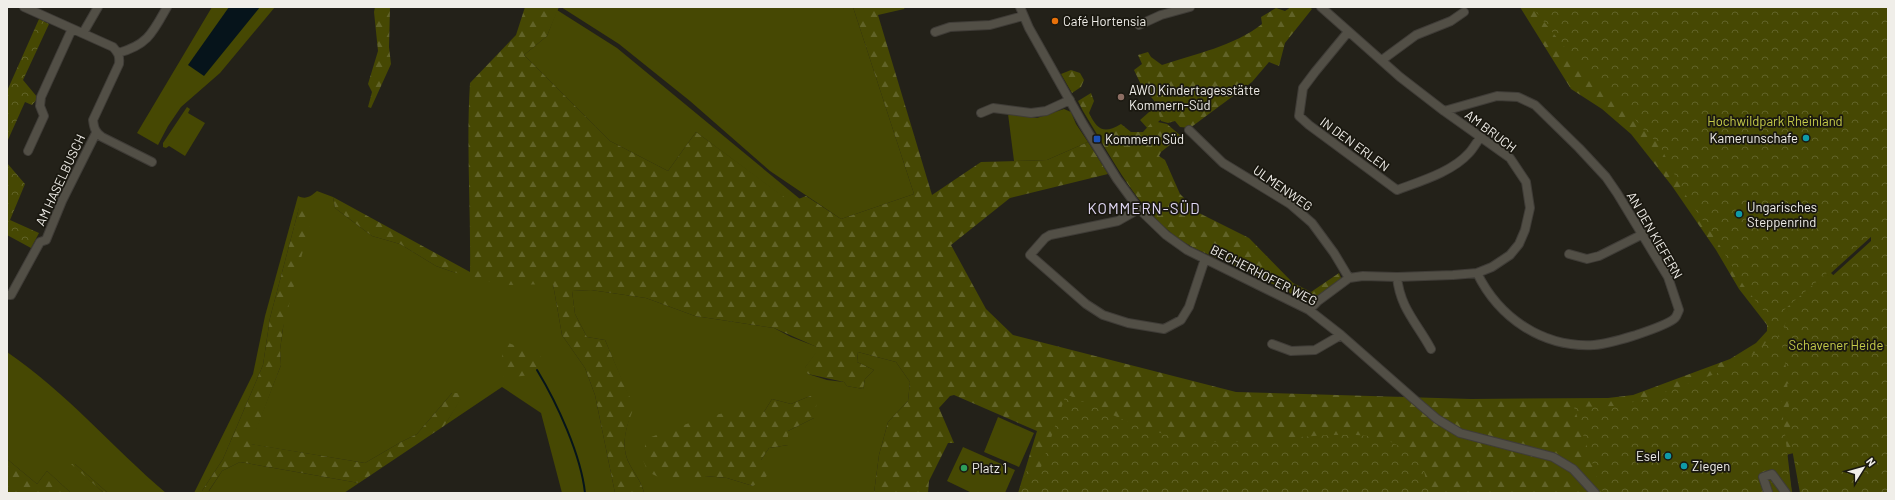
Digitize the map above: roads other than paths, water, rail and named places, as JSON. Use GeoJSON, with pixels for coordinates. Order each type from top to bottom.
{"type":"FeatureCollection","features":[{"type":"Feature","properties":{"kind":"street"},"geometry":{"type":"LineString","coordinates":[[24,7],[113,47],[118,53],[119,64],[93,120],[96,133],[152,162]]}},
{"type":"Feature","properties":{"kind":"street"},"geometry":{"type":"LineString","coordinates":[[83,33],[98,7]]}},
{"type":"Feature","properties":{"kind":"street"},"geometry":{"type":"LineString","coordinates":[[118,53],[140,45],[146,41],[167,7]]}},
{"type":"Feature","properties":{"kind":"street","name":"BECHERHOFER WEG"},"geometry":{"type":"LineString","coordinates":[[1020,7],[1023,16],[1083,124],[1117,178],[1139,209],[1166,235],[1187,250],[1309,310],[1341,335],[1437,419],[1460,433],[1553,457],[1573,469],[1595,493]]}},
{"type":"Feature","properties":{"kind":"street"},"geometry":{"type":"LineString","coordinates":[[1139,25],[1161,15],[1190,7]]}},
{"type":"Feature","properties":{"kind":"street","name":"AM BRUCH"},"geometry":{"type":"LineString","coordinates":[[1321,7],[1348,32],[1444,111],[1510,158],[1526,182],[1530,208],[1525,230],[1510,256],[1492,267],[1477,273],[1397,277],[1363,276],[1349,278]]}},
{"type":"Feature","properties":{"kind":"street"},"geometry":{"type":"LineString","coordinates":[[1382,60],[1416,35],[1451,21],[1464,12]]}},
{"type":"Feature","properties":{"kind":"street"},"geometry":{"type":"LineString","coordinates":[[935,32],[950,27],[997,24],[1023,16]]}},
{"type":"Feature","properties":{"kind":"street"},"geometry":{"type":"LineString","coordinates":[[28,151],[44,116],[40,106],[41,97],[72,29]]}},
{"type":"Feature","properties":{"kind":"street","name":"IN DEN ERLEN"},"geometry":{"type":"LineString","coordinates":[[1348,32],[1304,88],[1299,116],[1309,125],[1397,190],[1423,180],[1456,164],[1469,153],[1480,138]]}},
{"type":"Feature","properties":{"kind":"street","name":"AN DEN KIEFERN"},"geometry":{"type":"LineString","coordinates":[[1444,111],[1497,96],[1518,98],[1534,105],[1579,148],[1606,177],[1643,234],[1668,277],[1680,310],[1675,319],[1645,332],[1617,341],[1595,345],[1565,344],[1537,334],[1508,316],[1490,296],[1477,273]]}},
{"type":"Feature","properties":{"kind":"street"},"geometry":{"type":"LineString","coordinates":[[981,113],[993,108],[1031,113],[1046,111],[1070,100]]}},
{"type":"Feature","properties":{"kind":"street","name":"ULMENWEG"},"geometry":{"type":"LineString","coordinates":[[1189,130],[1223,163],[1290,204],[1312,223],[1334,253],[1349,278]]}},
{"type":"Feature","properties":{"kind":"street","name":"AM HASELBUSCH"},"geometry":{"type":"LineString","coordinates":[[7,296],[11,295],[40,242],[46,240],[62,201],[96,133]]}},
{"type":"Feature","properties":{"kind":"street"},"geometry":{"type":"LineString","coordinates":[[1139,209],[1118,221],[1050,235],[1045,238],[1030,255],[1086,304],[1103,314],[1128,323],[1164,329],[1181,320],[1189,307],[1205,259]]}},
{"type":"Feature","properties":{"kind":"street"},"geometry":{"type":"LineString","coordinates":[[1569,254],[1587,259],[1599,256],[1643,234]]}},
{"type":"Feature","properties":{"kind":"street"},"geometry":{"type":"LineString","coordinates":[[1397,277],[1398,290],[1407,312],[1431,349]]}},
{"type":"Feature","properties":{"kind":"street"},"geometry":{"type":"LineString","coordinates":[[1309,310],[1318,300],[1349,278]]}},
{"type":"Feature","properties":{"kind":"street"},"geometry":{"type":"LineString","coordinates":[[1272,344],[1291,352],[1315,350],[1341,335]]}},
{"type":"Feature","properties":{"kind":"street"},"geometry":{"type":"LineString","coordinates":[[1768,492],[1763,477],[1772,474],[1786,493]]}},
{"type":"Feature","properties":{"kind":"waterway"},"geometry":{"type":"LineString","coordinates":[[537,370],[560,413],[567,430],[579,462],[585,493]]}},
{"type":"Feature","properties":{"kind":"place","name":"Café Hortensia"},"geometry":{"type":"Point","coordinates":[1055,21]}},
{"type":"Feature","properties":{"kind":"place","name":"AWO Kindertagesstätte Kommern-Süd"},"geometry":{"type":"Point","coordinates":[1121,97]}},
{"type":"Feature","properties":{"kind":"place","name":"Kamerunschafe"},"geometry":{"type":"Point","coordinates":[1806,138]}},
{"type":"Feature","properties":{"kind":"place","name":"Kommern Süd"},"geometry":{"type":"Point","coordinates":[1097,139]}},
{"type":"Feature","properties":{"kind":"place","name":"Ungarisches Steppenrind"},"geometry":{"type":"Point","coordinates":[1739,214]}},
{"type":"Feature","properties":{"kind":"place","name":"Esel"},"geometry":{"type":"Point","coordinates":[1668,456]}},
{"type":"Feature","properties":{"kind":"place","name":"Ziegen"},"geometry":{"type":"Point","coordinates":[1684,466]}},
{"type":"Feature","properties":{"kind":"place","name":"Platz 1"},"geometry":{"type":"Point","coordinates":[964,468]}},
{"type":"Feature","properties":{"kind":"district","name":"KOMMERN-SÜD"},"geometry":{"type":"Point","coordinates":[1144,208]}},
{"type":"Feature","properties":{"kind":"park label","name":"Hochwildpark Rheinland"},"geometry":{"type":"Point","coordinates":[1775,121]}},
{"type":"Feature","properties":{"kind":"park label","name":"Schavener Heide"},"geometry":{"type":"Point","coordinates":[1836,345]}}]}
